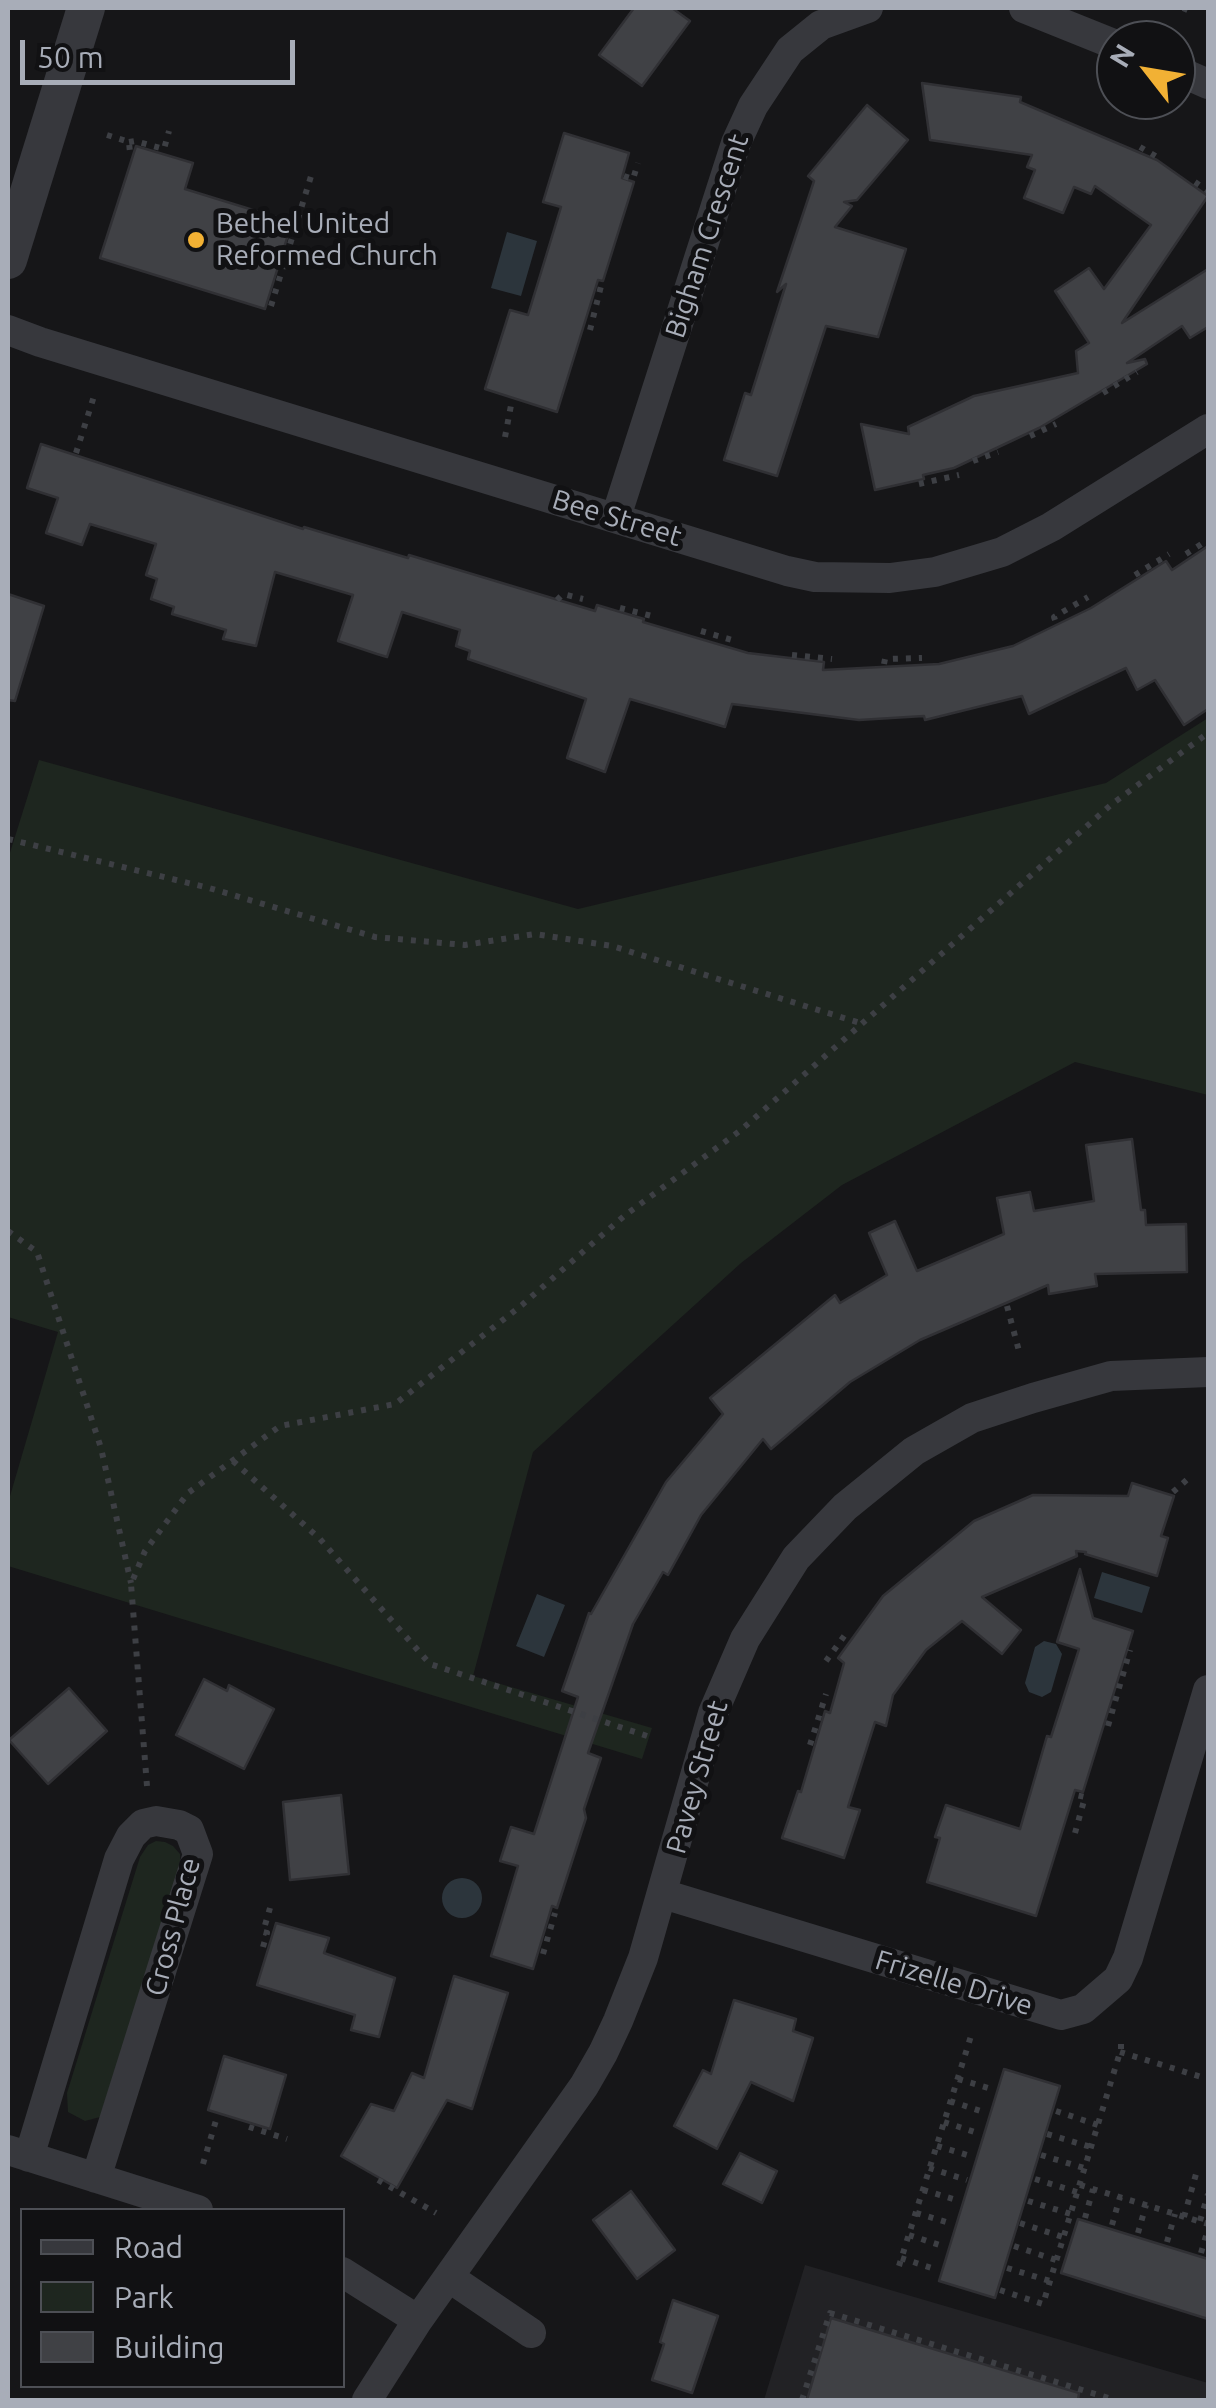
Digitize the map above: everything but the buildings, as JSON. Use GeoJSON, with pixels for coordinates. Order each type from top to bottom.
{"type":"FeatureCollection","features":[{"type":"Feature","properties":{"kind":"street"},"geometry":{"type":"LineString","coordinates":[[8,260],[86,8]]}},
{"type":"Feature","properties":{"kind":"street","name":"Bigham Crescent"},"geometry":{"type":"LineString","coordinates":[[616,517],[736,143],[752,106],[816,16],[868,8]]}},
{"type":"Feature","properties":{"kind":"street"},"geometry":{"type":"LineString","coordinates":[[1024,8],[1096,37]]}},
{"type":"Feature","properties":{"kind":"street","name":"Bee Street"},"geometry":{"type":"LineString","coordinates":[[8,330],[815,577],[890,578],[936,572],[1007,550],[1208,430]]}},
{"type":"Feature","properties":{"kind":"street","name":"Pavey Street"},"geometry":{"type":"LineString","coordinates":[[367,2400],[603,2053],[643,1958],[713,1713],[735,1658],[796,1558],[834,1518],[914,1451],[972,1418],[1111,1376],[1208,1372]]}},
{"type":"Feature","properties":{"kind":"street","name":"Frizelle Drive"},"geometry":{"type":"LineString","coordinates":[[663,1894],[1062,2015],[1083,2009],[1118,1979],[1128,1958],[1208,1690]]}},
{"type":"Feature","properties":{"kind":"street","name":"Cross Place"},"geometry":{"type":"LineString","coordinates":[[18,2154],[119,1859],[131,1836],[143,1824],[156,1821],[179,1825],[189,1830],[198,1854],[96,2178]]}},
{"type":"Feature","properties":{"kind":"street"},"geometry":{"type":"LineString","coordinates":[[18,2154],[192,2208]]}},
{"type":"Feature","properties":{"kind":"street"},"geometry":{"type":"LineString","coordinates":[[345,2274],[418,2320]]}},
{"type":"Feature","properties":{"kind":"street"},"geometry":{"type":"LineString","coordinates":[[450,2278],[532,2334]]}},
{"type":"Feature","properties":{"kind":"path"},"geometry":{"type":"LineString","coordinates":[[1183,8],[1192,12]]}},
{"type":"Feature","properties":{"kind":"path"},"geometry":{"type":"LineString","coordinates":[[107,136],[164,148],[169,131]]}},
{"type":"Feature","properties":{"kind":"path"},"geometry":{"type":"LineString","coordinates":[[129,142],[130,153]]}},
{"type":"Feature","properties":{"kind":"path"},"geometry":{"type":"LineString","coordinates":[[1140,146],[1159,158]]}},
{"type":"Feature","properties":{"kind":"path"},"geometry":{"type":"LineString","coordinates":[[624,176],[633,179],[638,163]]}},
{"type":"Feature","properties":{"kind":"path"},"geometry":{"type":"LineString","coordinates":[[271,306],[312,174]]}},
{"type":"Feature","properties":{"kind":"path"},"geometry":{"type":"LineString","coordinates":[[1195,182],[1208,191]]}},
{"type":"Feature","properties":{"kind":"path"},"geometry":{"type":"LineString","coordinates":[[590,330],[601,286]]}},
{"type":"Feature","properties":{"kind":"path"},"geometry":{"type":"LineString","coordinates":[[76,453],[105,361]]}},
{"type":"Feature","properties":{"kind":"path"},"geometry":{"type":"LineString","coordinates":[[1103,394],[1137,372]]}},
{"type":"Feature","properties":{"kind":"path"},"geometry":{"type":"LineString","coordinates":[[505,437],[512,400]]}},
{"type":"Feature","properties":{"kind":"path"},"geometry":{"type":"LineString","coordinates":[[1030,436],[1056,424]]}},
{"type":"Feature","properties":{"kind":"path"},"geometry":{"type":"LineString","coordinates":[[974,461],[998,452]]}},
{"type":"Feature","properties":{"kind":"path"},"geometry":{"type":"LineString","coordinates":[[919,484],[959,475]]}},
{"type":"Feature","properties":{"kind":"path"},"geometry":{"type":"LineString","coordinates":[[1186,554],[1206,541]]}},
{"type":"Feature","properties":{"kind":"path"},"geometry":{"type":"LineString","coordinates":[[1135,574],[1169,554]]}},
{"type":"Feature","properties":{"kind":"path"},"geometry":{"type":"LineString","coordinates":[[557,600],[563,594],[584,599]]}},
{"type":"Feature","properties":{"kind":"path"},"geometry":{"type":"LineString","coordinates":[[1055,620],[1054,617],[1088,598]]}},
{"type":"Feature","properties":{"kind":"path"},"geometry":{"type":"LineString","coordinates":[[620,608],[652,616]]}},
{"type":"Feature","properties":{"kind":"path"},"geometry":{"type":"LineString","coordinates":[[700,631],[732,640]]}},
{"type":"Feature","properties":{"kind":"path"},"geometry":{"type":"LineString","coordinates":[[792,655],[832,659]]}},
{"type":"Feature","properties":{"kind":"path"},"geometry":{"type":"LineString","coordinates":[[884,664],[884,659],[922,658]]}},
{"type":"Feature","properties":{"kind":"path"},"geometry":{"type":"LineString","coordinates":[[131,1584],[144,1551],[188,1493],[280,1426],[395,1404],[522,1306],[624,1216],[741,1130],[1112,804],[1208,733]]}},
{"type":"Feature","properties":{"kind":"path"},"geometry":{"type":"LineString","coordinates":[[8,839],[209,888],[374,937],[465,945],[535,934],[612,946],[860,1024]]}},
{"type":"Feature","properties":{"kind":"path"},"geometry":{"type":"LineString","coordinates":[[8,1231],[38,1252],[100,1448],[131,1584],[146,1786]]}},
{"type":"Feature","properties":{"kind":"path"},"geometry":{"type":"LineString","coordinates":[[1007,1306],[1020,1351]]}},
{"type":"Feature","properties":{"kind":"path"},"geometry":{"type":"LineString","coordinates":[[233,1461],[320,1539],[430,1664],[653,1738]]}},
{"type":"Feature","properties":{"kind":"path"},"geometry":{"type":"LineString","coordinates":[[1174,1492],[1190,1477]]}},
{"type":"Feature","properties":{"kind":"path"},"geometry":{"type":"LineString","coordinates":[[826,1662],[847,1632]]}},
{"type":"Feature","properties":{"kind":"path"},"geometry":{"type":"LineString","coordinates":[[1108,1726],[1130,1650]]}},
{"type":"Feature","properties":{"kind":"path"},"geometry":{"type":"LineString","coordinates":[[810,1745],[826,1694]]}},
{"type":"Feature","properties":{"kind":"path"},"geometry":{"type":"LineString","coordinates":[[1075,1833],[1085,1797],[1076,1795]]}},
{"type":"Feature","properties":{"kind":"path"},"geometry":{"type":"LineString","coordinates":[[263,1947],[270,1908]]}},
{"type":"Feature","properties":{"kind":"path"},"geometry":{"type":"LineString","coordinates":[[543,1954],[555,1913]]}},
{"type":"Feature","properties":{"kind":"path"},"geometry":{"type":"LineString","coordinates":[[938,2270],[900,2262],[970,2036]]}},
{"type":"Feature","properties":{"kind":"path"},"geometry":{"type":"LineString","coordinates":[[1000,2290],[1043,2304],[1120,2052],[1121,2036]]}},
{"type":"Feature","properties":{"kind":"path"},"geometry":{"type":"LineString","coordinates":[[1120,2052],[1208,2079]]}},
{"type":"Feature","properties":{"kind":"path"},"geometry":{"type":"LineString","coordinates":[[958,2078],[995,2090]]}},
{"type":"Feature","properties":{"kind":"path"},"geometry":{"type":"LineString","coordinates":[[950,2101],[988,2113]]}},
{"type":"Feature","properties":{"kind":"path"},"geometry":{"type":"LineString","coordinates":[[1056,2112],[1098,2124]]}},
{"type":"Feature","properties":{"kind":"path"},"geometry":{"type":"LineString","coordinates":[[203,2164],[217,2117]]}},
{"type":"Feature","properties":{"kind":"path"},"geometry":{"type":"LineString","coordinates":[[944,2122],[981,2134]]}},
{"type":"Feature","properties":{"kind":"path"},"geometry":{"type":"LineString","coordinates":[[249,2127],[286,2140]]}},
{"type":"Feature","properties":{"kind":"path"},"geometry":{"type":"LineString","coordinates":[[1048,2134],[1090,2147]]}},
{"type":"Feature","properties":{"kind":"path"},"geometry":{"type":"LineString","coordinates":[[936,2146],[974,2157]]}},
{"type":"Feature","properties":{"kind":"path"},"geometry":{"type":"LineString","coordinates":[[1041,2155],[1084,2168]]}},
{"type":"Feature","properties":{"kind":"path"},"geometry":{"type":"LineString","coordinates":[[929,2168],[967,2180]]}},
{"type":"Feature","properties":{"kind":"path"},"geometry":{"type":"LineString","coordinates":[[1184,2216],[1196,2174]]}},
{"type":"Feature","properties":{"kind":"path"},"geometry":{"type":"LineString","coordinates":[[1035,2179],[1094,2189],[1206,2225]]}},
{"type":"Feature","properties":{"kind":"path"},"geometry":{"type":"LineString","coordinates":[[378,2180],[436,2213]]}},
{"type":"Feature","properties":{"kind":"path"},"geometry":{"type":"LineString","coordinates":[[1085,2218],[1094,2189]]}},
{"type":"Feature","properties":{"kind":"path"},"geometry":{"type":"LineString","coordinates":[[923,2190],[960,2201]]}},
{"type":"Feature","properties":{"kind":"path"},"geometry":{"type":"LineString","coordinates":[[1201,2253],[1208,2194]]}},
{"type":"Feature","properties":{"kind":"path"},"geometry":{"type":"LineString","coordinates":[[1112,2225],[1120,2197]]}},
{"type":"Feature","properties":{"kind":"path"},"geometry":{"type":"LineString","coordinates":[[1028,2201],[1071,2214]]}},
{"type":"Feature","properties":{"kind":"path"},"geometry":{"type":"LineString","coordinates":[[1138,2234],[1146,2205]]}},
{"type":"Feature","properties":{"kind":"path"},"geometry":{"type":"LineString","coordinates":[[915,2213],[953,2224]]}},
{"type":"Feature","properties":{"kind":"path"},"geometry":{"type":"LineString","coordinates":[[1167,2242],[1175,2214]]}},
{"type":"Feature","properties":{"kind":"path"},"geometry":{"type":"LineString","coordinates":[[1020,2223],[1063,2237]]}},
{"type":"Feature","properties":{"kind":"path"},"geometry":{"type":"LineString","coordinates":[[908,2235],[946,2247]]}},
{"type":"Feature","properties":{"kind":"path"},"geometry":{"type":"LineString","coordinates":[[1014,2246],[1056,2260]]}},
{"type":"Feature","properties":{"kind":"path"},"geometry":{"type":"LineString","coordinates":[[1007,2268],[1050,2281]]}},
{"type":"Feature","properties":{"kind":"path"},"geometry":{"type":"LineString","coordinates":[[802,2400],[830,2313],[1115,2400]]}},
{"type":"Feature","properties":{"kind":"shaded area"},"geometry":{"type":"Polygon","coordinates":[[[507,232],[537,241],[521,296],[491,288],[507,232]]]}},
{"type":"Feature","properties":{"kind":"shaded area"},"geometry":{"type":"Polygon","coordinates":[[[1102,1572],[1150,1587],[1142,1613],[1094,1598],[1102,1572]]]}},
{"type":"Feature","properties":{"kind":"shaded area"},"geometry":{"type":"Polygon","coordinates":[[[537,1594],[565,1605],[544,1657],[516,1646],[537,1594]]]}},
{"type":"Feature","properties":{"kind":"shaded area"},"geometry":{"type":"Polygon","coordinates":[[[1044,1641],[1056,1644],[1062,1654],[1051,1692],[1042,1697],[1029,1692],[1025,1683],[1035,1647],[1044,1641]]]}},
{"type":"Feature","properties":{"kind":"shaded area"},"geometry":{"type":"Polygon","coordinates":[[[462,1878],[476,1884],[482,1898],[476,1912],[462,1918],[448,1912],[442,1898],[448,1884],[462,1878]]]}},
{"type":"Feature","properties":{"kind":"shaded area"},"geometry":{"type":"Polygon","coordinates":[[[805,2265],[1208,2383],[1208,2400],[764,2400],[805,2265]]]}},
{"type":"Feature","properties":{"kind":"green space"},"geometry":{"type":"Polygon","coordinates":[[[1208,718],[1208,1095],[1075,1062],[842,1185],[741,1263],[533,1452],[473,1676],[652,1728],[642,1759],[8,1566],[8,1503],[58,1332],[8,1317],[8,859],[39,760],[578,909],[1106,783],[1208,718]]]}},
{"type":"Feature","properties":{"kind":"green space"},"geometry":{"type":"Polygon","coordinates":[[[156,1841],[173,1846],[180,1854],[180,1867],[100,2117],[85,2121],[68,2112],[67,2093],[140,1857],[156,1841]]]}},
{"type":"Feature","properties":{"kind":"place","name":"Bethel United Reformed Church"},"geometry":{"type":"Point","coordinates":[196,240]}}]}
